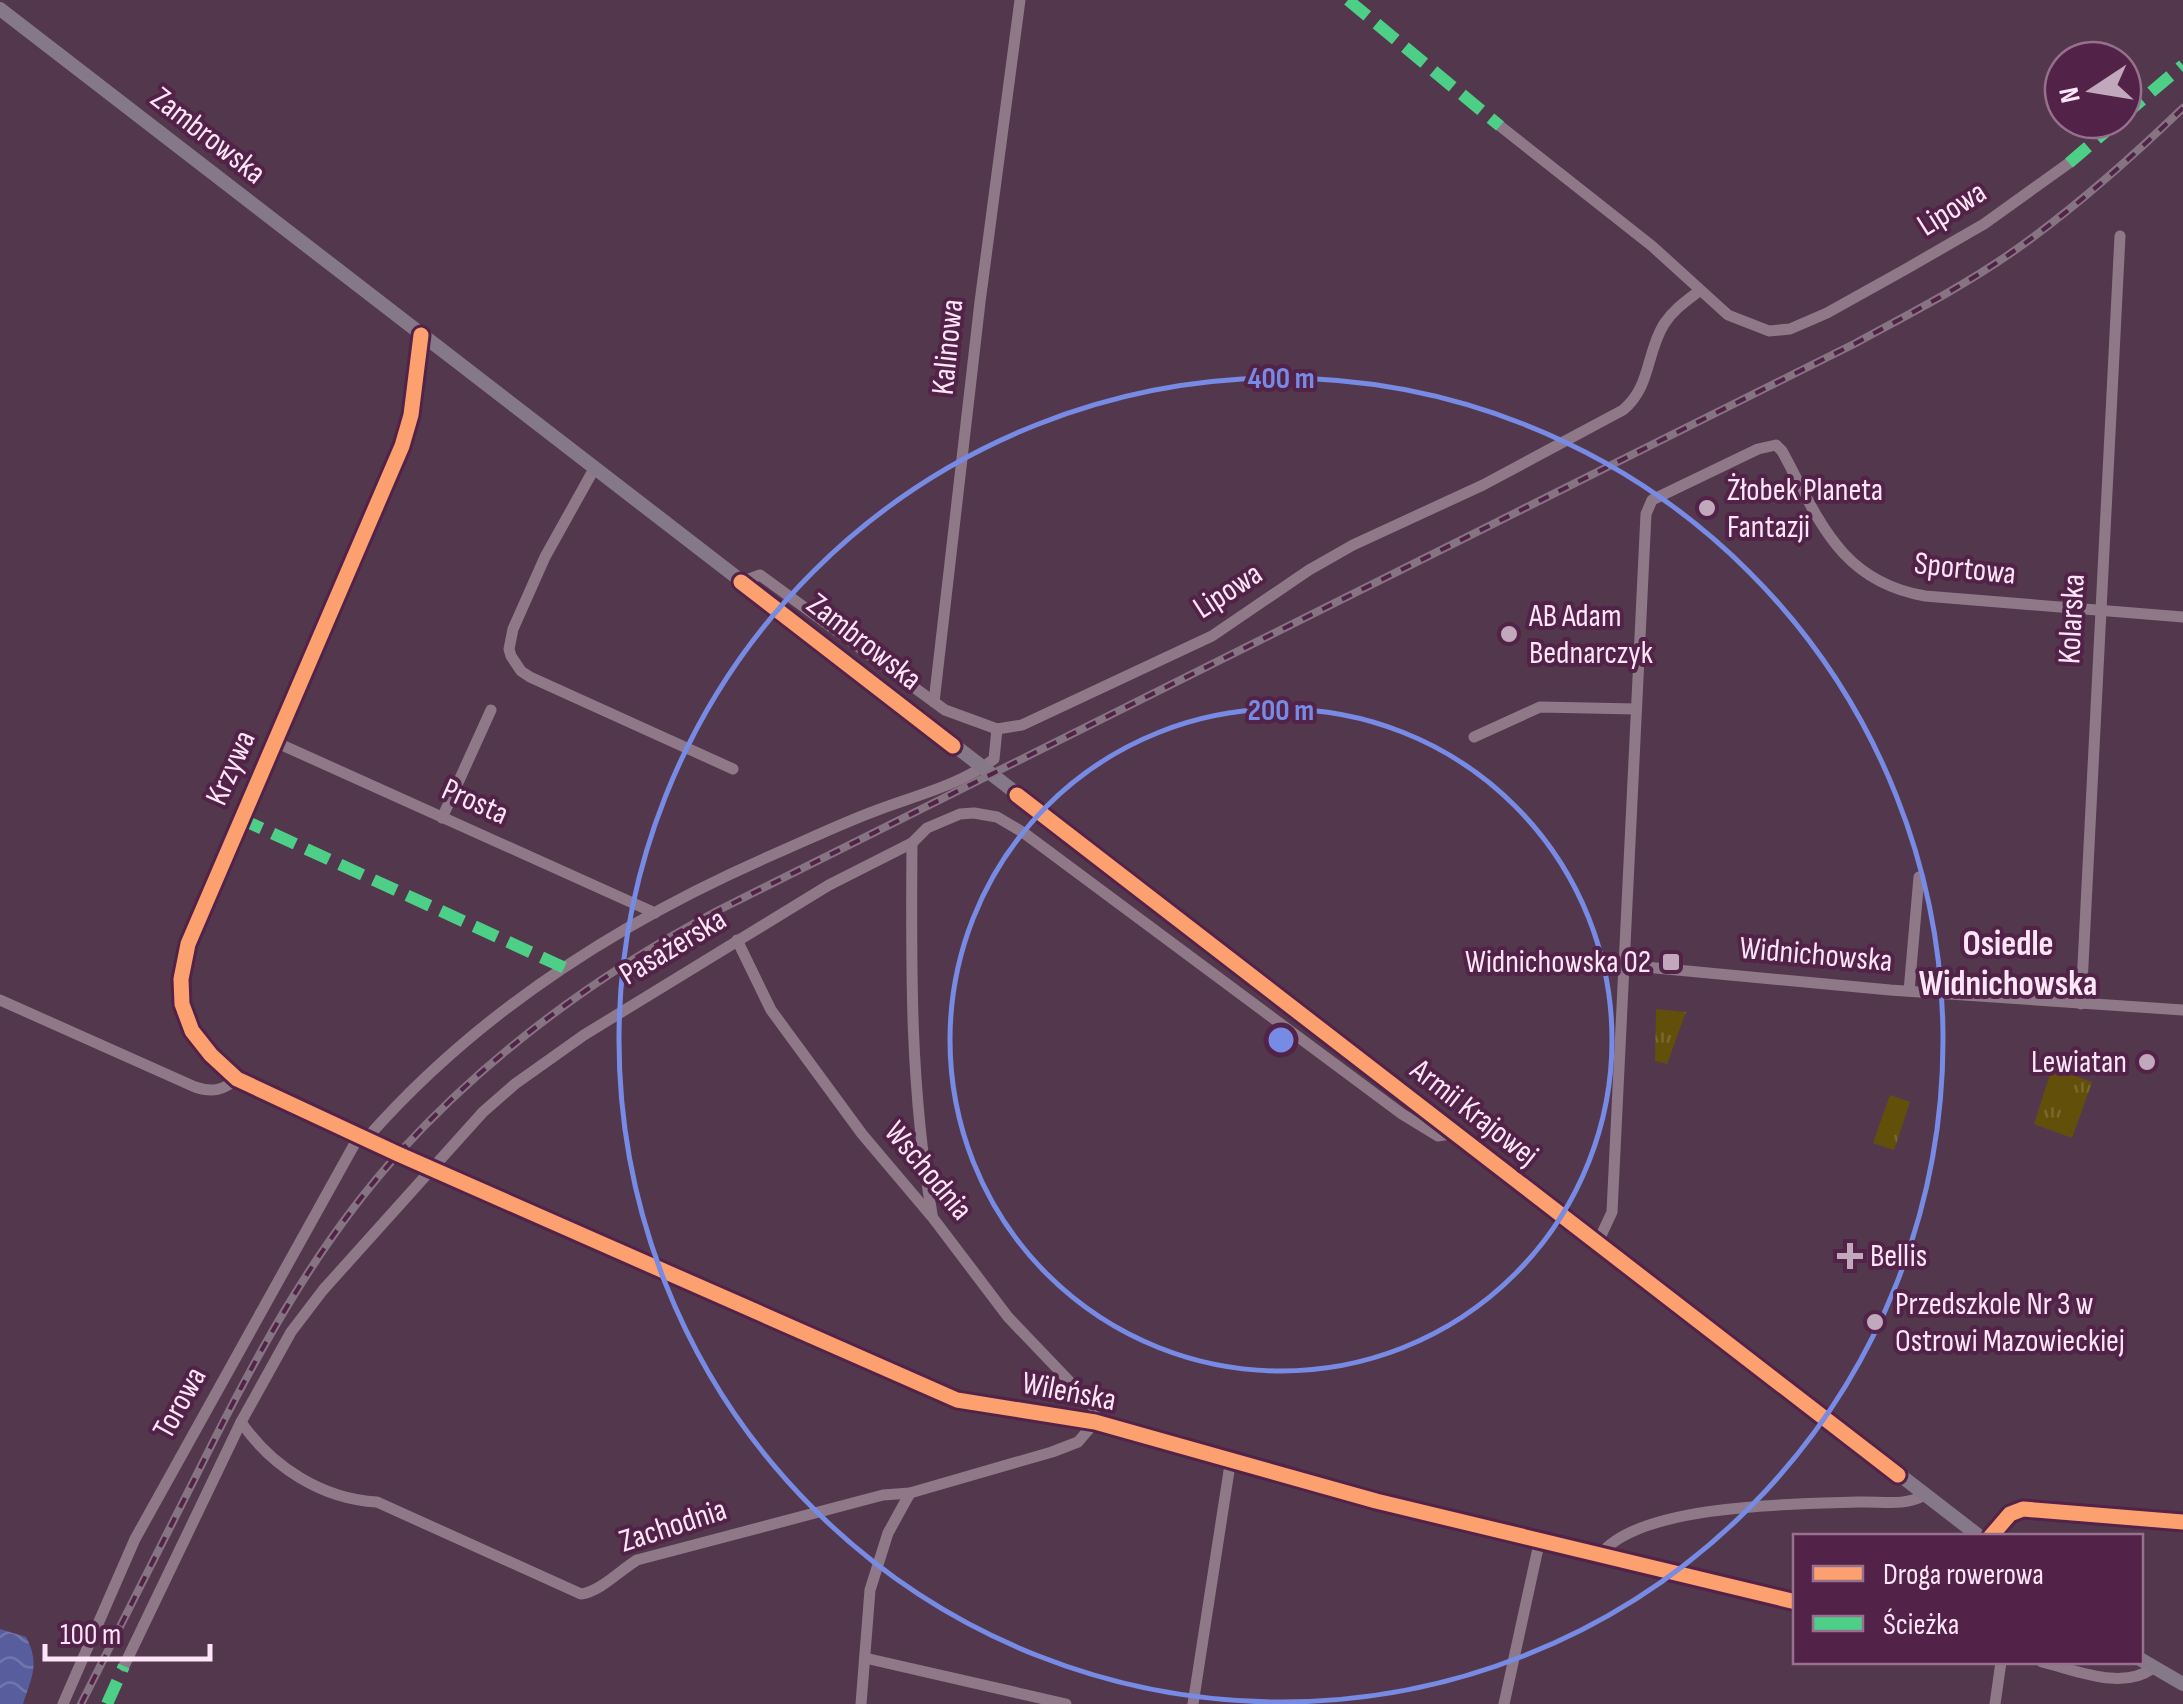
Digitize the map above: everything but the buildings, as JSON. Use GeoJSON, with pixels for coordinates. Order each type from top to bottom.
{"type":"FeatureCollection","features":[{"type":"Feature","properties":{"kind":"main road","name":"Zambrowska"},"geometry":{"type":"LineString","coordinates":[[0,10],[1017,794]]}},
{"type":"Feature","properties":{"kind":"main road","name":"Armii Krajowej"},"geometry":{"type":"LineString","coordinates":[[1017,794],[1976,1534]]}},
{"type":"Feature","properties":{"kind":"main road"},"geometry":{"type":"LineString","coordinates":[[2146,1664],[2183,1684]]}},
{"type":"Feature","properties":{"kind":"street","name":"Kalinowa"},"geometry":{"type":"LineString","coordinates":[[934,702],[1020,0]]}},
{"type":"Feature","properties":{"kind":"street","name":"Lipowa"},"geometry":{"type":"LineString","coordinates":[[1500,126],[1652,246],[1728,316],[1769,331],[1790,329],[1827,312],[1984,224],[2069,163]]}},
{"type":"Feature","properties":{"kind":"street","name":"Kolarska"},"geometry":{"type":"LineString","coordinates":[[2081,1004],[2120,236]]}},
{"type":"Feature","properties":{"kind":"street","name":"Lipowa"},"geometry":{"type":"LineString","coordinates":[[997,729],[1036,719],[1212,636],[1353,545],[1483,485],[1623,410],[1638,397],[1663,326],[1676,309],[1699,291]]}},
{"type":"Feature","properties":{"kind":"street","name":"Krzywa"},"geometry":{"type":"LineString","coordinates":[[363,1137],[238,1079],[192,1031],[182,1004],[180,979],[199,912],[402,446],[411,415],[421,335]]}},
{"type":"Feature","properties":{"kind":"street","name":"Sportowa"},"geometry":{"type":"LineString","coordinates":[[1636,709],[1648,505],[1758,448],[1776,446],[1782,451],[1829,538],[1845,558],[1879,582],[1924,596],[2183,617]]}},
{"type":"Feature","properties":{"kind":"street"},"geometry":{"type":"LineString","coordinates":[[594,469],[544,558],[513,629],[509,649],[514,664],[541,682],[733,768]]}},
{"type":"Feature","properties":{"kind":"street"},"geometry":{"type":"LineString","coordinates":[[741,582],[760,575],[945,710],[997,729]]}},
{"type":"Feature","properties":{"kind":"street"},"geometry":{"type":"LineString","coordinates":[[1474,737],[1540,706],[1636,709],[1612,1212],[1598,1242]]}},
{"type":"Feature","properties":{"kind":"street"},"geometry":{"type":"LineString","coordinates":[[442,818],[491,710]]}},
{"type":"Feature","properties":{"kind":"street","name":"Torowa"},"geometry":{"type":"LineString","coordinates":[[62,1704],[134,1539],[363,1137],[523,994],[656,912],[769,856],[977,772],[994,759],[997,729]]}},
{"type":"Feature","properties":{"kind":"street","name":"Prosta"},"geometry":{"type":"LineString","coordinates":[[273,741],[656,912]]}},
{"type":"Feature","properties":{"kind":"street","name":"Pasażerska"},"geometry":{"type":"LineString","coordinates":[[124,1666],[290,1332],[483,1112],[584,1035],[736,940],[829,885],[912,843],[927,828],[960,814],[974,812],[996,817],[1092,882],[1402,1114],[1438,1136],[1455,1134]]}},
{"type":"Feature","properties":{"kind":"street"},"geometry":{"type":"LineString","coordinates":[[912,843],[911,1034],[933,1218]]}},
{"type":"Feature","properties":{"kind":"street"},"geometry":{"type":"LineString","coordinates":[[1909,992],[1918,876]]}},
{"type":"Feature","properties":{"kind":"street","name":"Wschodnia"},"geometry":{"type":"LineString","coordinates":[[736,940],[771,1010],[862,1134],[933,1218],[1008,1317],[1094,1407],[1095,1422]]}},
{"type":"Feature","properties":{"kind":"street","name":"Widnichowska"},"geometry":{"type":"LineString","coordinates":[[1624,965],[1909,992],[2183,1010]]}},
{"type":"Feature","properties":{"kind":"street"},"geometry":{"type":"LineString","coordinates":[[0,1000],[195,1088],[224,1089],[238,1079]]}},
{"type":"Feature","properties":{"kind":"street","name":"Wileńska"},"geometry":{"type":"LineString","coordinates":[[363,1137],[957,1400],[1095,1422],[1376,1500],[1793,1601]]}},
{"type":"Feature","properties":{"kind":"street","name":"Zachodnia"},"geometry":{"type":"LineString","coordinates":[[242,1422],[277,1464],[310,1483],[356,1501],[377,1502],[581,1594],[593,1592],[638,1560],[1052,1452],[1078,1442],[1095,1422]]}},
{"type":"Feature","properties":{"kind":"street"},"geometry":{"type":"LineString","coordinates":[[1193,1704],[1232,1458]]}},
{"type":"Feature","properties":{"kind":"street"},"geometry":{"type":"LineString","coordinates":[[861,1704],[870,1590],[888,1533],[910,1492]]}},
{"type":"Feature","properties":{"kind":"street"},"geometry":{"type":"LineString","coordinates":[[1601,1554],[1616,1539],[1688,1514],[1860,1502],[1909,1504],[1925,1495]]}},
{"type":"Feature","properties":{"kind":"street"},"geometry":{"type":"LineString","coordinates":[[1993,1534],[2010,1514],[2023,1509],[2183,1522]]}},
{"type":"Feature","properties":{"kind":"street"},"geometry":{"type":"LineString","coordinates":[[1504,1704],[1540,1539]]}},
{"type":"Feature","properties":{"kind":"street"},"geometry":{"type":"LineString","coordinates":[[865,1658],[1066,1704]]}},
{"type":"Feature","properties":{"kind":"street"},"geometry":{"type":"LineString","coordinates":[[1995,1704],[2002,1664]]}},
{"type":"Feature","properties":{"kind":"street"},"geometry":{"type":"LineString","coordinates":[[2051,1664],[2122,1680],[2141,1677],[2146,1664]]}},
{"type":"Feature","properties":{"kind":"green space"},"geometry":{"type":"Polygon","coordinates":[[[1656,1009],[1686,1012],[1667,1064],[1655,1061],[1656,1009]]]}},
{"type":"Feature","properties":{"kind":"green space"},"geometry":{"type":"Polygon","coordinates":[[[2052,1068],[2092,1082],[2072,1138],[2034,1124],[2052,1068]]]}},
{"type":"Feature","properties":{"kind":"green space"},"geometry":{"type":"Polygon","coordinates":[[[1890,1095],[1910,1102],[1894,1150],[1873,1143],[1890,1095]]]}},
{"type":"Feature","properties":{"kind":"water"},"geometry":{"type":"Polygon","coordinates":[[[0,1629],[26,1637],[33,1655],[23,1704],[0,1704],[0,1629]]]}},
{"type":"Feature","properties":{"kind":"railway"},"geometry":{"type":"LineString","coordinates":[[81,1704],[238,1394],[285,1309],[338,1228],[434,1116],[547,1018],[630,961],[717,911],[1856,343],[1935,300],[2056,220],[2183,108]]}},
{"type":"Feature","properties":{"kind":"marked path"},"geometry":{"type":"LineString","coordinates":[[1348,0],[1500,126]]}},
{"type":"Feature","properties":{"kind":"marked path"},"geometry":{"type":"LineString","coordinates":[[2143,99],[2183,65]]}},
{"type":"Feature","properties":{"kind":"marked path"},"geometry":{"type":"LineString","coordinates":[[2069,163],[2096,140]]}},
{"type":"Feature","properties":{"kind":"marked path"},"geometry":{"type":"LineString","coordinates":[[239,818],[565,968]]}},
{"type":"Feature","properties":{"kind":"marked path"},"geometry":{"type":"LineString","coordinates":[[107,1704],[124,1666]]}},
{"type":"Feature","properties":{"kind":"cycle path"},"geometry":{"type":"LineString","coordinates":[[421,335],[411,415],[402,446],[188,944],[181,979],[182,1004],[192,1031],[237,1079],[957,1400],[1095,1422],[1376,1501],[1793,1601]]}},
{"type":"Feature","properties":{"kind":"cycle path"},"geometry":{"type":"LineString","coordinates":[[741,582],[953,746]]}},
{"type":"Feature","properties":{"kind":"cycle path"},"geometry":{"type":"LineString","coordinates":[[1017,795],[1898,1475]]}},
{"type":"Feature","properties":{"kind":"cycle path"},"geometry":{"type":"LineString","coordinates":[[1993,1534],[2010,1514],[2023,1509],[2183,1522]]}},
{"type":"Feature","properties":{"kind":"place","name":"Żłobek Planeta Fantazji"},"geometry":{"type":"Point","coordinates":[1707,508]}},
{"type":"Feature","properties":{"kind":"place","name":"AB Adam Bednarczyk"},"geometry":{"type":"Point","coordinates":[1509,634]}},
{"type":"Feature","properties":{"kind":"place","name":"Widnichowska 02"},"geometry":{"type":"Point","coordinates":[1671,962]}},
{"type":"Feature","properties":{"kind":"place","name":"Lewiatan"},"geometry":{"type":"Point","coordinates":[2147,1062]}},
{"type":"Feature","properties":{"kind":"place","name":"Bellis"},"geometry":{"type":"Point","coordinates":[1850,1256]}},
{"type":"Feature","properties":{"kind":"place","name":"Przedszkole Nr 3 w Ostrowi Mazowieckiej"},"geometry":{"type":"Point","coordinates":[1875,1322]}},
{"type":"Feature","properties":{"kind":"district","name":"Osiedle Widnichowska"},"geometry":{"type":"Point","coordinates":[2008,964]}}]}
